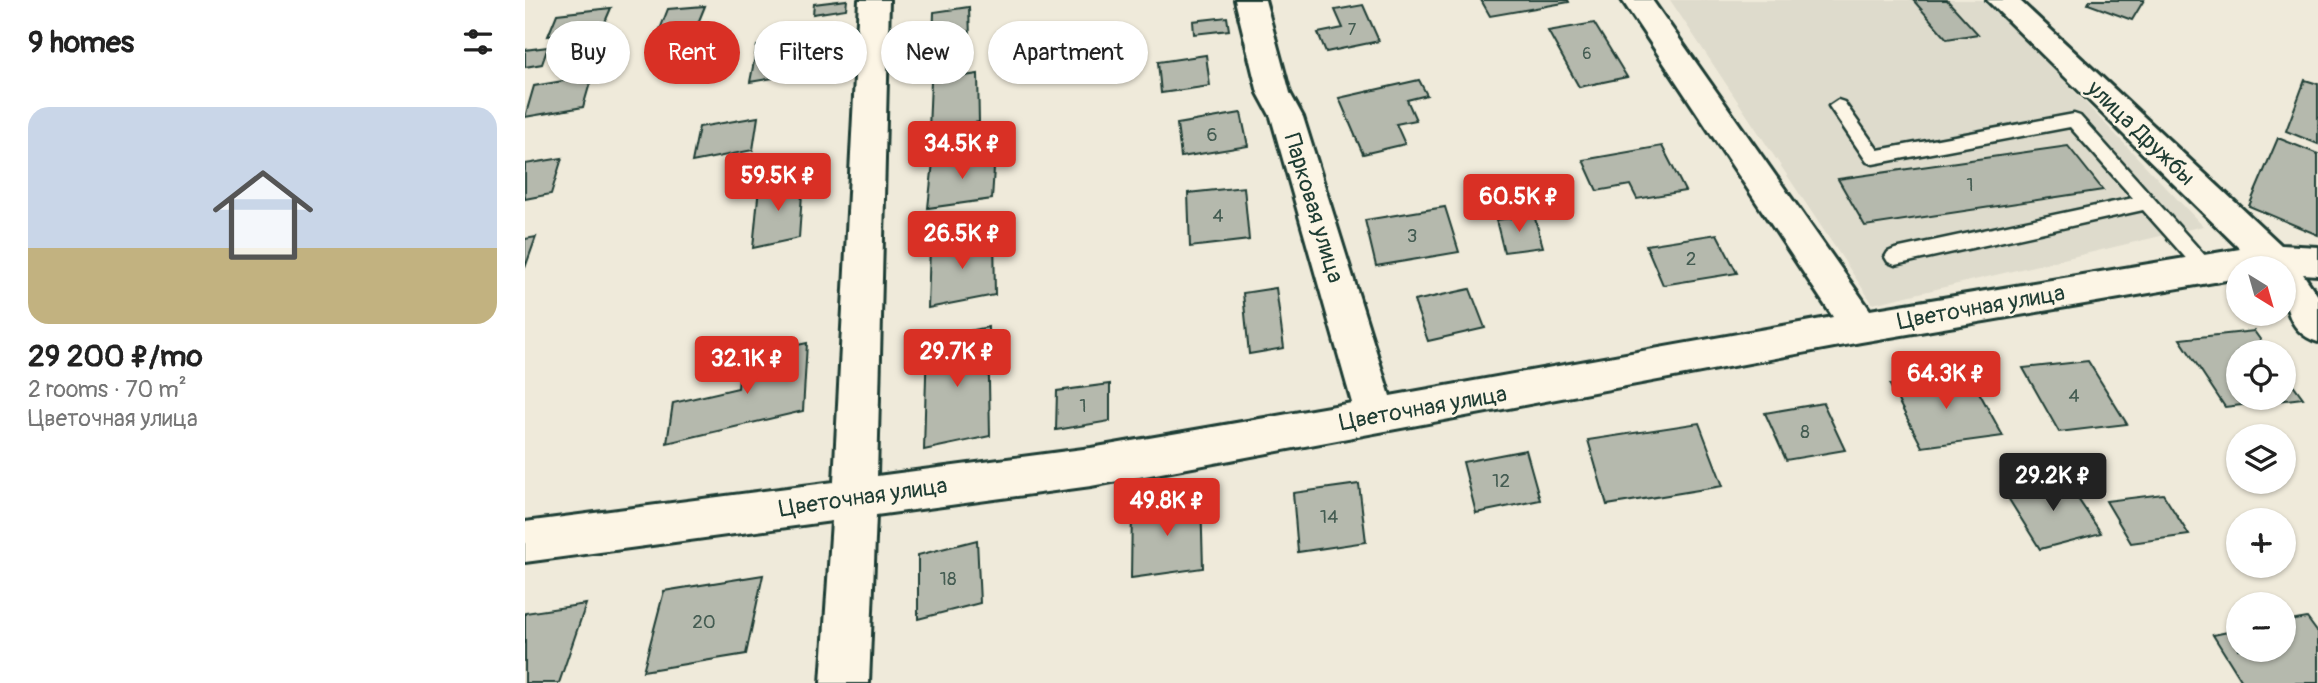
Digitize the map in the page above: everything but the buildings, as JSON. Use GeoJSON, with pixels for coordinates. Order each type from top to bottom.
{"type":"FeatureCollection","features":[{"type":"Feature","properties":{"kind":"street"},"geometry":{"type":"LineString","coordinates":[[845,683],[855,498],[868,91],[874,0]]}},
{"type":"Feature","properties":{"kind":"street","name":"Парковая улица"},"geometry":{"type":"LineString","coordinates":[[1250,0],[1274,93],[1287,117],[1376,416]]}},
{"type":"Feature","properties":{"kind":"street"},"geometry":{"type":"LineString","coordinates":[[1637,0],[1861,327]]}},
{"type":"Feature","properties":{"kind":"street","name":"улица Дружбы"},"geometry":{"type":"LineString","coordinates":[[2018,6],[2267,256]]}},
{"type":"Feature","properties":{"kind":"street","name":"Цветочная улица"},"geometry":{"type":"LineString","coordinates":[[2296,264],[2318,261]]}},
{"type":"Feature","properties":{"kind":"street","name":"Цветочная улица"},"geometry":{"type":"LineString","coordinates":[[525,542],[1091,467],[1861,327],[2207,269],[2226,268]]}},
{"type":"Feature","properties":{"kind":"street","name":"улица Дружбы"},"geometry":{"type":"LineString","coordinates":[[2296,294],[2318,326]]}},
{"type":"Feature","properties":{"kind":"lane"},"geometry":{"type":"LineString","coordinates":[[1837,106],[1873,157],[2074,120],[2207,269]]}},
{"type":"Feature","properties":{"kind":"lane"},"geometry":{"type":"LineString","coordinates":[[1895,257],[2147,202]]}},
{"type":"Feature","properties":{"kind":"shaded area"},"geometry":{"type":"Polygon","coordinates":[[[1670,0],[1987,0],[2203,226],[1873,304],[1670,0]]]}}]}
